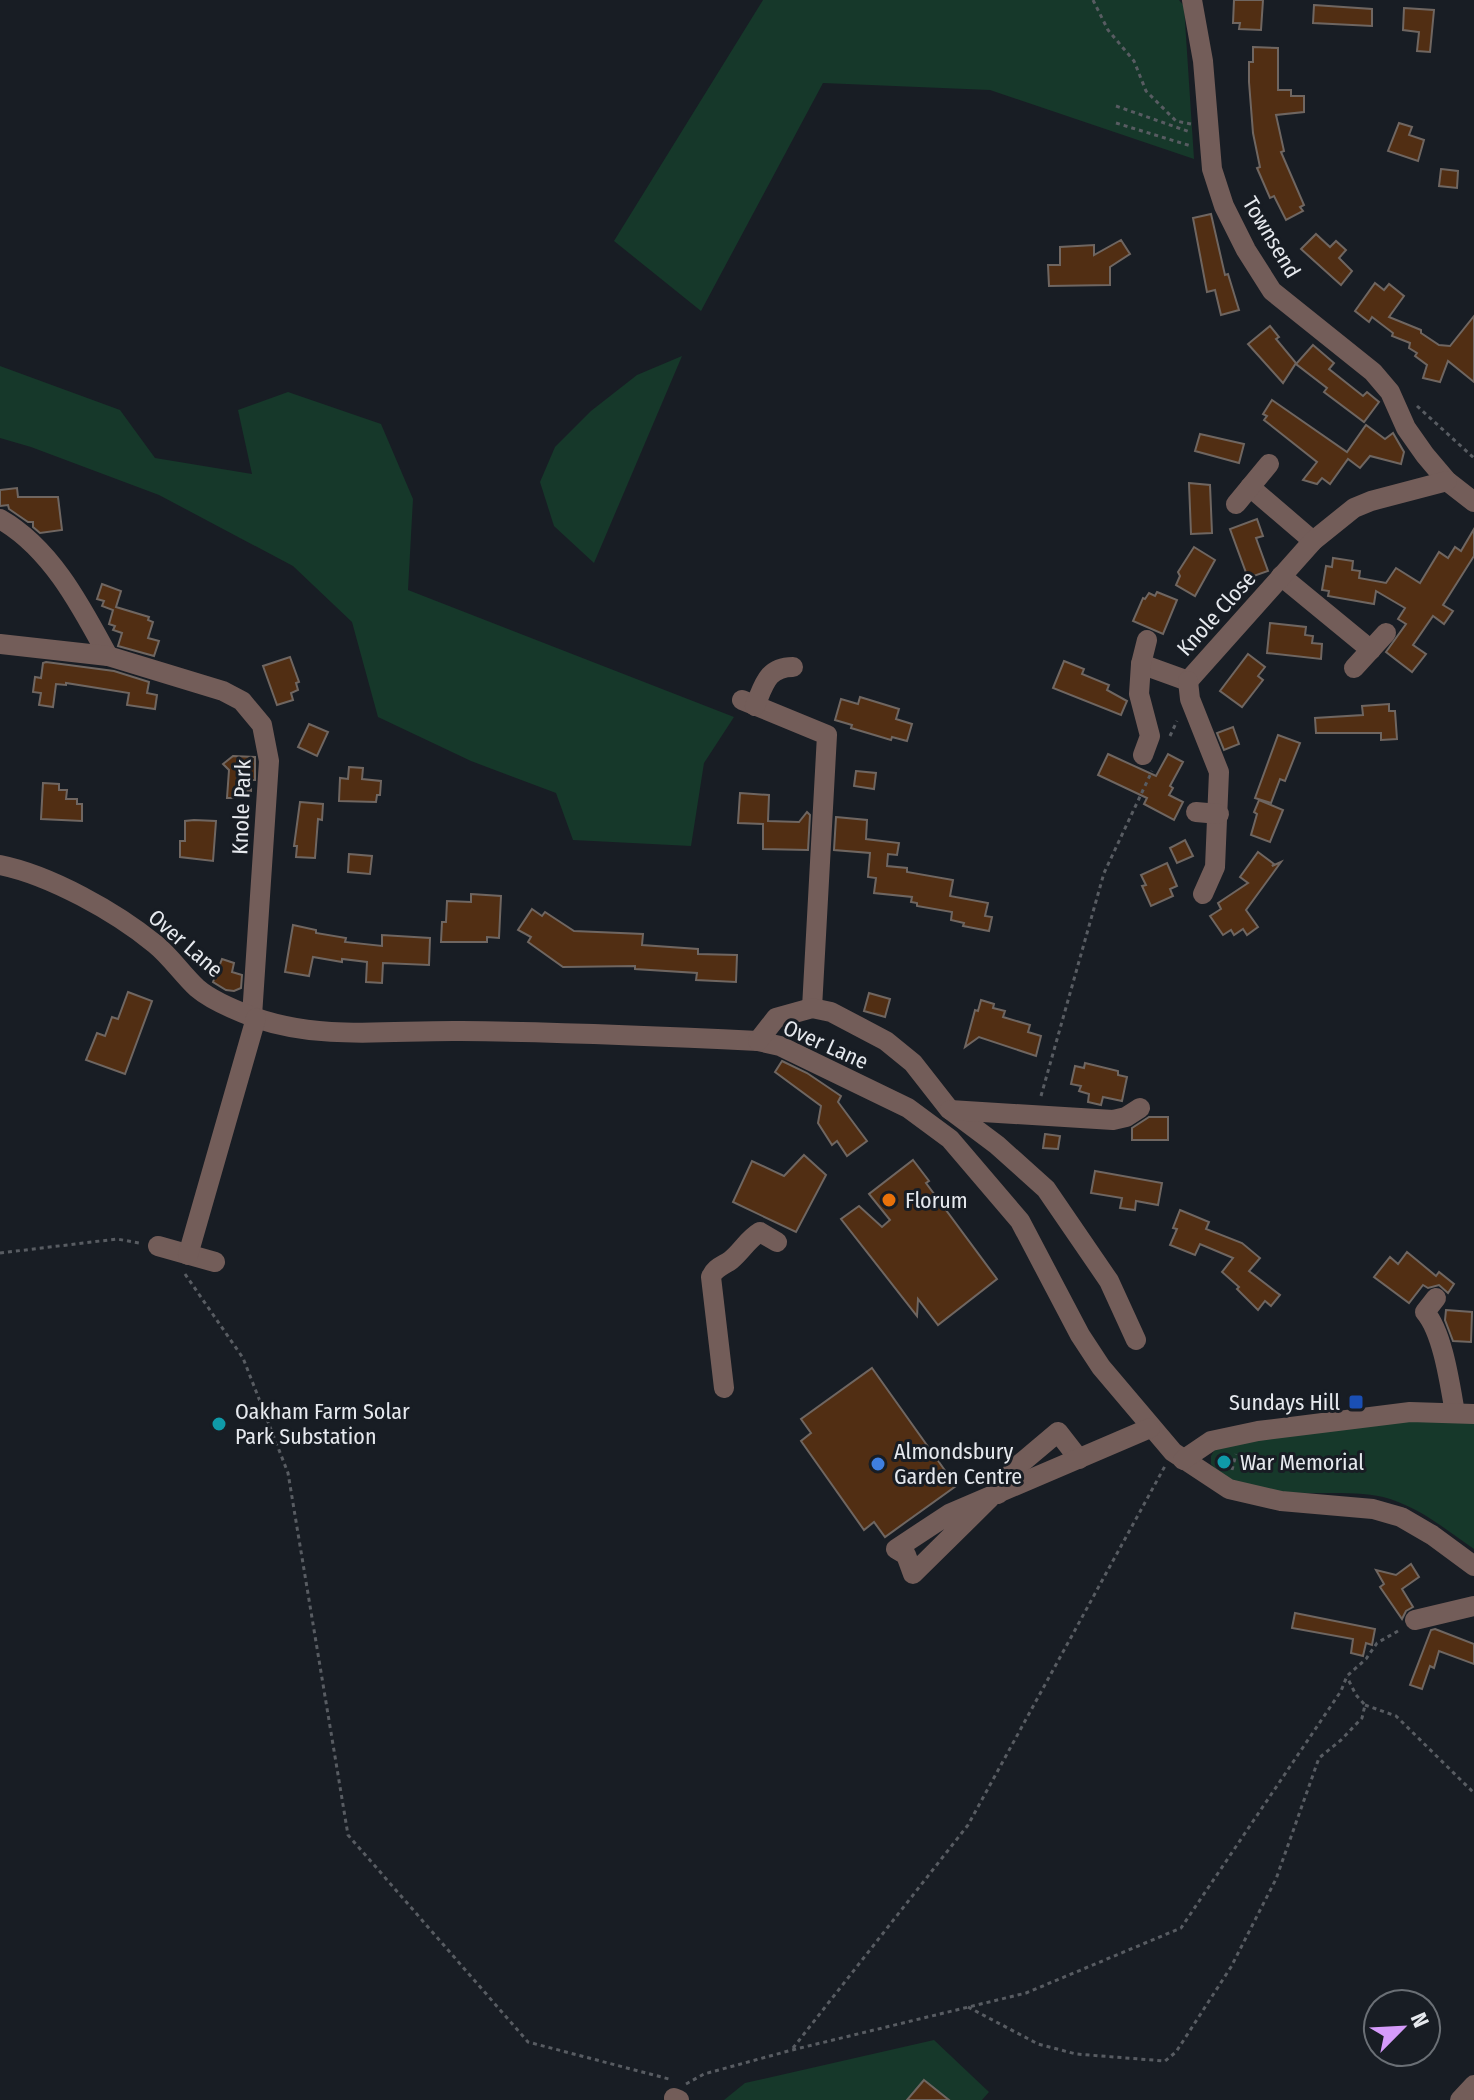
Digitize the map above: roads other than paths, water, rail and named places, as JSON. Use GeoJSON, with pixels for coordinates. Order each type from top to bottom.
{"type":"FeatureCollection","features":[{"type":"Feature","properties":{"kind":"street","name":"Townsend"},"geometry":{"type":"LineString","coordinates":[[1192,0],[1203,61],[1212,169],[1224,206],[1246,250],[1272,291],[1373,372],[1390,392],[1406,428],[1447,481],[1474,502]]}},
{"type":"Feature","properties":{"kind":"street"},"geometry":{"type":"LineString","coordinates":[[1236,504],[1269,464]]}},
{"type":"Feature","properties":{"kind":"street","name":"Knole Close"},"geometry":{"type":"LineString","coordinates":[[1141,664],[1188,681],[1313,541],[1363,504],[1447,481]]}},
{"type":"Feature","properties":{"kind":"street"},"geometry":{"type":"LineString","coordinates":[[1250,487],[1313,541]]}},
{"type":"Feature","properties":{"kind":"street"},"geometry":{"type":"LineString","coordinates":[[0,519],[39,549],[81,606],[108,656]]}},
{"type":"Feature","properties":{"kind":"street","name":"Knole Close"},"geometry":{"type":"LineString","coordinates":[[1281,576],[1371,650]]}},
{"type":"Feature","properties":{"kind":"street"},"geometry":{"type":"LineString","coordinates":[[1354,668],[1386,633]]}},
{"type":"Feature","properties":{"kind":"street","name":"Knole Close"},"geometry":{"type":"LineString","coordinates":[[1147,640],[1141,664],[1139,694],[1150,736],[1150,759]]}},
{"type":"Feature","properties":{"kind":"street","name":"Knole Park"},"geometry":{"type":"LineString","coordinates":[[0,644],[108,656],[223,691],[242,701],[262,725],[269,761],[254,1017],[188,1255]]}},
{"type":"Feature","properties":{"kind":"street"},"geometry":{"type":"LineString","coordinates":[[793,667],[778,668],[748,703],[827,735],[812,1008]]}},
{"type":"Feature","properties":{"kind":"street"},"geometry":{"type":"LineString","coordinates":[[1188,681],[1190,699],[1219,772],[1215,867],[1203,894]]}},
{"type":"Feature","properties":{"kind":"street"},"geometry":{"type":"LineString","coordinates":[[1196,812],[1218,824]]}},
{"type":"Feature","properties":{"kind":"street","name":"Over Lane"},"geometry":{"type":"LineString","coordinates":[[0,865],[25,870],[112,914],[155,944],[179,965],[197,988],[221,1003],[254,1017],[299,1028],[344,1034],[458,1031],[758,1041],[780,1046],[929,1121],[967,1157],[1020,1221],[1080,1335],[1101,1367],[1150,1428],[1178,1456],[1229,1489],[1281,1501],[1373,1509],[1401,1517],[1474,1566]]}},
{"type":"Feature","properties":{"kind":"street"},"geometry":{"type":"LineString","coordinates":[[758,1041],[776,1018],[812,1008],[831,1012],[886,1041],[913,1063],[949,1109],[997,1145],[1046,1189],[1109,1281],[1136,1340]]}},
{"type":"Feature","properties":{"kind":"street"},"geometry":{"type":"LineString","coordinates":[[929,1121],[949,1109],[1113,1120],[1126,1117],[1140,1108]]}},
{"type":"Feature","properties":{"kind":"street"},"geometry":{"type":"LineString","coordinates":[[724,1388],[711,1277],[714,1270],[734,1258],[749,1238],[760,1232],[777,1242]]}},
{"type":"Feature","properties":{"kind":"street"},"geometry":{"type":"LineString","coordinates":[[158,1246],[215,1262]]}},
{"type":"Feature","properties":{"kind":"street"},"geometry":{"type":"LineString","coordinates":[[1178,1456],[1211,1441],[1258,1431],[1410,1412],[1465,1413],[1448,1376],[1431,1319],[1425,1312],[1436,1298]]}},
{"type":"Feature","properties":{"kind":"street"},"geometry":{"type":"LineString","coordinates":[[1079,1459],[1058,1432],[1014,1469],[994,1496],[913,1574],[906,1555],[896,1549],[949,1514],[994,1496],[1079,1459],[1150,1428]]}},
{"type":"Feature","properties":{"kind":"street"},"geometry":{"type":"LineString","coordinates":[[1415,1620],[1474,1606]]}},
{"type":"Feature","properties":{"kind":"street"},"geometry":{"type":"LineString","coordinates":[[1460,2100],[1474,2085]]}},
{"type":"Feature","properties":{"kind":"place","name":"Florum"},"geometry":{"type":"Point","coordinates":[889,1200]}},
{"type":"Feature","properties":{"kind":"place","name":"Sundays Hill"},"geometry":{"type":"Point","coordinates":[1356,1402]}},
{"type":"Feature","properties":{"kind":"place","name":"Oakham Farm Solar Park Substation"},"geometry":{"type":"Point","coordinates":[219,1424]}},
{"type":"Feature","properties":{"kind":"place","name":"War Memorial"},"geometry":{"type":"Point","coordinates":[1224,1462]}},
{"type":"Feature","properties":{"kind":"place","name":"Almondsbury Garden Centre"},"geometry":{"type":"Point","coordinates":[878,1464]}}]}
